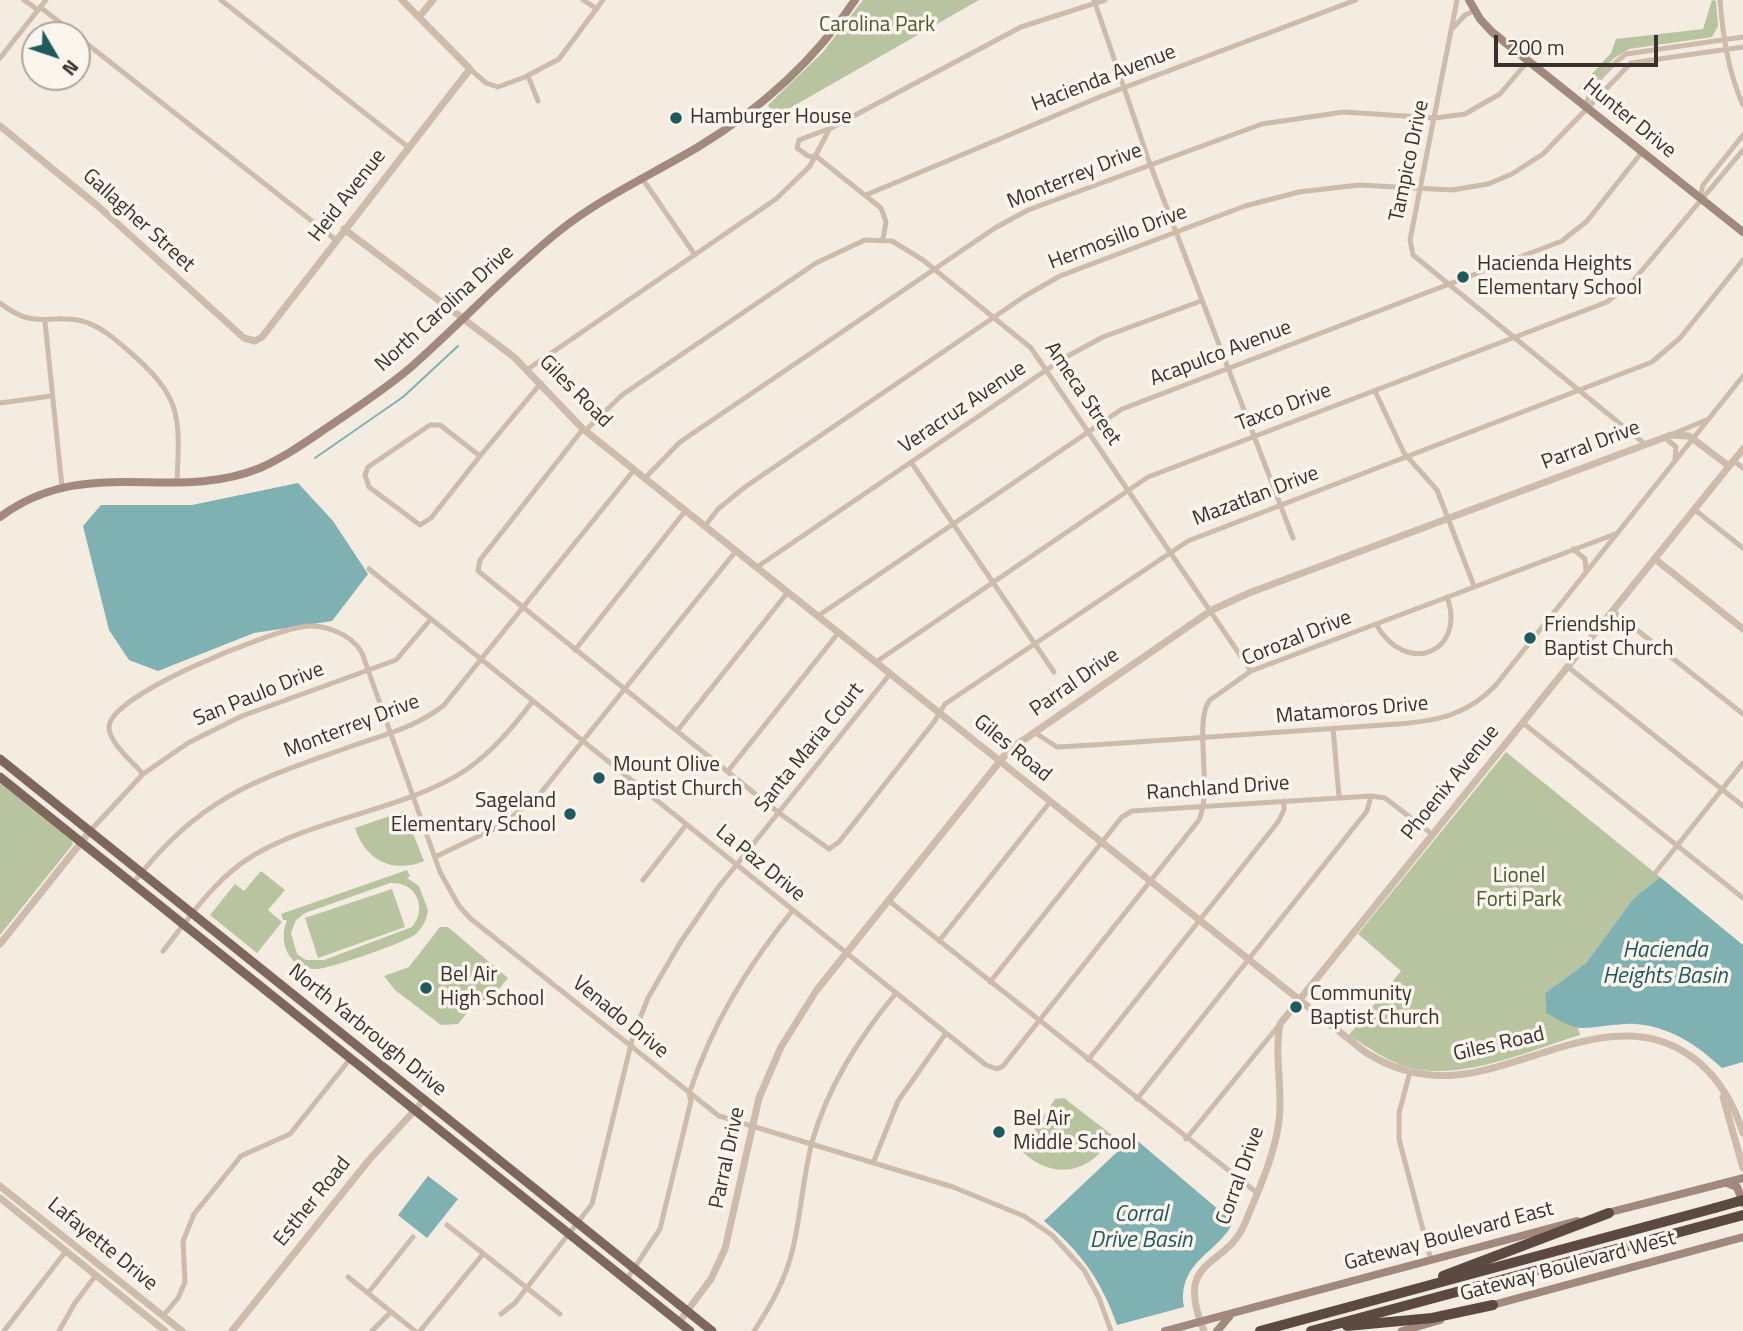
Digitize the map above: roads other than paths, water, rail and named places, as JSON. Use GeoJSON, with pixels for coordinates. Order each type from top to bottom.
{"type":"FeatureCollection","features":[{"type":"Feature","properties":{"kind":"highway"},"geometry":{"type":"LineString","coordinates":[[1259,1331],[1743,1202]]}},
{"type":"Feature","properties":{"kind":"highway"},"geometry":{"type":"LineString","coordinates":[[1393,1294],[1609,1213]]}},
{"type":"Feature","properties":{"kind":"highway"},"geometry":{"type":"LineString","coordinates":[[1314,1330],[1743,1215]]}},
{"type":"Feature","properties":{"kind":"highway"},"geometry":{"type":"LineString","coordinates":[[1314,1330],[1432,1318],[1493,1305]]}},
{"type":"Feature","properties":{"kind":"main road","name":"North Carolina Drive"},"geometry":{"type":"LineString","coordinates":[[0,517],[25,501],[62,487],[105,480],[177,481],[241,474],[288,454],[388,385],[559,231],[715,136],[761,103],[817,49],[855,0]]}},
{"type":"Feature","properties":{"kind":"main road","name":"Hunter Drive"},"geometry":{"type":"LineString","coordinates":[[1469,0],[1474,11],[1492,32],[1743,232]]}},
{"type":"Feature","properties":{"kind":"main road","name":"North Yarbrough Drive"},"geometry":{"type":"LineString","coordinates":[[0,759],[712,1331]]}},
{"type":"Feature","properties":{"kind":"main road","name":"North Yarbrough Drive"},"geometry":{"type":"LineString","coordinates":[[0,777],[690,1331]]}},
{"type":"Feature","properties":{"kind":"main road"},"geometry":{"type":"LineString","coordinates":[[27,799],[36,787]]}},
{"type":"Feature","properties":{"kind":"main road"},"geometry":{"type":"LineString","coordinates":[[510,1187],[519,1177]]}},
{"type":"Feature","properties":{"kind":"main road","name":"Gateway Boulevard East"},"geometry":{"type":"LineString","coordinates":[[1171,1331],[1200,1321],[1743,1178]]}},
{"type":"Feature","properties":{"kind":"main road"},"geometry":{"type":"LineString","coordinates":[[1726,1182],[1737,1188],[1743,1202]]}},
{"type":"Feature","properties":{"kind":"main road","name":"Gateway Boulevard West"},"geometry":{"type":"LineString","coordinates":[[1402,1331],[1742,1239]]}},
{"type":"Feature","properties":{"kind":"main road"},"geometry":{"type":"LineString","coordinates":[[1217,1331],[1222,1321],[1234,1313]]}},
{"type":"Feature","properties":{"kind":"street"},"geometry":{"type":"LineString","coordinates":[[24,0],[56,21]]}},
{"type":"Feature","properties":{"kind":"street"},"geometry":{"type":"LineString","coordinates":[[0,58],[46,0]]}},
{"type":"Feature","properties":{"kind":"street"},"geometry":{"type":"LineString","coordinates":[[221,0],[408,147]]}},
{"type":"Feature","properties":{"kind":"street"},"geometry":{"type":"LineString","coordinates":[[402,0],[470,69],[486,83],[498,87],[528,76],[559,59],[603,0]]}},
{"type":"Feature","properties":{"kind":"street"},"geometry":{"type":"LineString","coordinates":[[419,17],[433,0]]}},
{"type":"Feature","properties":{"kind":"street"},"geometry":{"type":"LineString","coordinates":[[583,0],[597,9]]}},
{"type":"Feature","properties":{"kind":"street"},"geometry":{"type":"LineString","coordinates":[[779,813],[482,577],[478,568],[487,551],[584,430],[622,395],[816,263],[852,244],[883,239],[886,222],[884,212],[817,157],[802,153],[797,148],[797,142],[831,128],[1028,24],[1105,0]]}},
{"type":"Feature","properties":{"kind":"street","name":"Hacienda Avenue"},"geometry":{"type":"LineString","coordinates":[[866,195],[1016,130],[1356,0]]}},
{"type":"Feature","properties":{"kind":"street","name":"Tampico Drive"},"geometry":{"type":"LineString","coordinates":[[1457,0],[1454,27],[1410,240],[1411,252],[1419,263],[1644,444]]}},
{"type":"Feature","properties":{"kind":"street"},"geometry":{"type":"LineString","coordinates":[[1720,0],[1723,40],[1734,86],[1743,105]]}},
{"type":"Feature","properties":{"kind":"street"},"geometry":{"type":"LineString","coordinates":[[1094,2],[1175,233],[1293,538]]}},
{"type":"Feature","properties":{"kind":"street"},"geometry":{"type":"LineString","coordinates":[[1454,27],[1465,15],[1474,11]]}},
{"type":"Feature","properties":{"kind":"street"},"geometry":{"type":"LineString","coordinates":[[1586,106],[1588,94],[1612,64],[1626,54],[1743,37]]}},
{"type":"Feature","properties":{"kind":"street"},"geometry":{"type":"LineString","coordinates":[[91,47],[336,240]]}},
{"type":"Feature","properties":{"kind":"street"},"geometry":{"type":"LineString","coordinates":[[1586,106],[1597,101],[1620,70],[1631,63],[1743,47]]}},
{"type":"Feature","properties":{"kind":"street","name":"Monterrey Drive"},"geometry":{"type":"LineString","coordinates":[[645,478],[680,442],[1016,216],[1242,130],[1293,118],[1363,112],[1435,118],[1457,116],[1483,106],[1500,94],[1528,61]]}},
{"type":"Feature","properties":{"kind":"street","name":"Heid Avenue"},"geometry":{"type":"LineString","coordinates":[[252,341],[262,337],[470,69]]}},
{"type":"Feature","properties":{"kind":"street"},"geometry":{"type":"LineString","coordinates":[[528,76],[538,101]]}},
{"type":"Feature","properties":{"kind":"street","name":"Hermosillo Drive"},"geometry":{"type":"LineString","coordinates":[[705,526],[718,509],[745,486],[1060,276],[1245,206],[1299,192],[1359,185],[1420,190],[1474,187],[1513,174],[1552,145],[1586,106]]}},
{"type":"Feature","properties":{"kind":"street","name":"Gallagher Street"},"geometry":{"type":"LineString","coordinates":[[0,126],[99,207],[234,330],[252,341]]}},
{"type":"Feature","properties":{"kind":"street"},"geometry":{"type":"LineString","coordinates":[[528,369],[776,199],[817,157],[821,140],[831,128]]}},
{"type":"Feature","properties":{"kind":"street"},"geometry":{"type":"LineString","coordinates":[[1700,197],[1703,185],[1743,135]]}},
{"type":"Feature","properties":{"kind":"street"},"geometry":{"type":"LineString","coordinates":[[1700,197],[1710,192],[1743,150]]}},
{"type":"Feature","properties":{"kind":"street","name":"Acapulco Avenue"},"geometry":{"type":"LineString","coordinates":[[818,616],[1087,430],[1132,404],[1525,256],[1570,235],[1587,220],[1642,152]]}},
{"type":"Feature","properties":{"kind":"street"},"geometry":{"type":"LineString","coordinates":[[642,178],[695,256]]}},
{"type":"Feature","properties":{"kind":"street","name":"Taxco Drive"},"geometry":{"type":"LineString","coordinates":[[876,662],[1156,474],[1514,339],[1616,296],[1633,281],[1700,197]]}},
{"type":"Feature","properties":{"kind":"street","name":"Giles Road"},"geometry":{"type":"LineString","coordinates":[[344,229],[528,369],[558,406],[584,430],[1365,1052],[1410,1072],[1438,1076],[1471,1073],[1597,1039],[1636,1035],[1662,1041],[1686,1052],[1705,1067],[1720,1086],[1743,1132]]}},
{"type":"Feature","properties":{"kind":"street","name":"Ameca Street"},"geometry":{"type":"LineString","coordinates":[[883,239],[911,251],[1028,344],[1212,610],[1251,671]]}},
{"type":"Feature","properties":{"kind":"street","name":"Mazatlan Drive"},"geometry":{"type":"LineString","coordinates":[[779,813],[822,847],[832,848],[945,704],[1169,551],[1278,504],[1619,377],[1664,355],[1743,260]]}},
{"type":"Feature","properties":{"kind":"street","name":"Veracruz Avenue"},"geometry":{"type":"LineString","coordinates":[[757,567],[1046,370],[1103,337],[1201,301]]}},
{"type":"Feature","properties":{"kind":"street"},"geometry":{"type":"LineString","coordinates":[[0,303],[27,318],[45,322],[74,320],[101,329],[162,383],[173,403],[178,424],[177,481]]}},
{"type":"Feature","properties":{"kind":"street"},"geometry":{"type":"LineString","coordinates":[[45,322],[62,487]]}},
{"type":"Feature","properties":{"kind":"street","name":"Matamoros Drive"},"geometry":{"type":"LineString","coordinates":[[1034,732],[1057,747],[1203,739],[1432,721],[1470,707],[1495,686],[1743,376]]}},
{"type":"Feature","properties":{"kind":"street"},"geometry":{"type":"LineString","coordinates":[[480,456],[435,424],[368,467],[364,479],[369,486],[420,525],[431,518],[541,383]]}},
{"type":"Feature","properties":{"kind":"street"},"geometry":{"type":"LineString","coordinates":[[1375,391],[1389,427],[1406,457],[1437,490],[1474,586]]}},
{"type":"Feature","properties":{"kind":"street"},"geometry":{"type":"LineString","coordinates":[[0,403],[51,397]]}},
{"type":"Feature","properties":{"kind":"street","name":"Parral Drive"},"geometry":{"type":"LineString","coordinates":[[679,1322],[711,1279],[725,1249],[750,1126],[781,1047],[796,1020],[845,952],[1009,750],[1212,610],[1709,419]]}},
{"type":"Feature","properties":{"kind":"street","name":"Parral Drive"},"geometry":{"type":"LineString","coordinates":[[1667,436],[1692,438]]}},
{"type":"Feature","properties":{"kind":"street","name":"Parral Drive"},"geometry":{"type":"LineString","coordinates":[[1667,436],[1676,447],[1675,462]]}},
{"type":"Feature","properties":{"kind":"street"},"geometry":{"type":"LineString","coordinates":[[1692,438],[1743,468]]}},
{"type":"Feature","properties":{"kind":"street","name":"Phoenix Avenue"},"geometry":{"type":"LineString","coordinates":[[1186,1139],[1743,449]]}},
{"type":"Feature","properties":{"kind":"street"},"geometry":{"type":"LineString","coordinates":[[911,462],[1054,671]]}},
{"type":"Feature","properties":{"kind":"street","name":"Monterrey Drive"},"geometry":{"type":"LineString","coordinates":[[133,883],[174,836],[221,799],[262,778],[390,732],[433,713],[452,697],[634,470]]}},
{"type":"Feature","properties":{"kind":"street"},"geometry":{"type":"LineString","coordinates":[[575,650],[685,510]]}},
{"type":"Feature","properties":{"kind":"street"},"geometry":{"type":"LineString","coordinates":[[1695,510],[1743,548]]}},
{"type":"Feature","properties":{"kind":"street","name":"Corozal Drive"},"geometry":{"type":"LineString","coordinates":[[1205,807],[1203,739],[1206,704],[1251,671],[1618,533]]}},
{"type":"Feature","properties":{"kind":"street"},"geometry":{"type":"LineString","coordinates":[[1583,545],[1603,551]]}},
{"type":"Feature","properties":{"kind":"street"},"geometry":{"type":"LineString","coordinates":[[1573,549],[1585,559],[1586,573]]}},
{"type":"Feature","properties":{"kind":"street"},"geometry":{"type":"LineString","coordinates":[[435,857],[482,836],[519,812],[555,778],[736,551]]}},
{"type":"Feature","properties":{"kind":"street"},"geometry":{"type":"LineString","coordinates":[[1655,559],[1743,629]]}},
{"type":"Feature","properties":{"kind":"street","name":"La Paz Drive"},"geometry":{"type":"LineString","coordinates":[[369,569],[986,1065],[997,1069],[1003,1066],[1039,1021]]}},
{"type":"Feature","properties":{"kind":"street"},"geometry":{"type":"LineString","coordinates":[[677,731],[788,592]]}},
{"type":"Feature","properties":{"kind":"street"},"geometry":{"type":"LineString","coordinates":[[1376,624],[1384,638],[1400,651],[1418,654],[1430,651],[1443,641],[1451,625],[1452,612],[1447,597]]}},
{"type":"Feature","properties":{"kind":"street"},"geometry":{"type":"LineString","coordinates":[[1613,611],[1743,714]]}},
{"type":"Feature","properties":{"kind":"street","name":"San Paulo Drive"},"geometry":{"type":"LineString","coordinates":[[0,944],[91,830],[143,774],[217,726],[369,671],[401,656],[431,619]]}},
{"type":"Feature","properties":{"kind":"street","name":"Venado Drive"},"geometry":{"type":"LineString","coordinates":[[143,774],[111,736],[110,720],[137,698],[184,670],[301,627],[315,626],[340,633],[354,643],[369,671],[435,857],[448,888],[471,919],[719,1116],[986,1198],[1041,1226],[1084,1270],[1099,1298],[1111,1331]]}},
{"type":"Feature","properties":{"kind":"street"},"geometry":{"type":"LineString","coordinates":[[728,771],[839,632]]}},
{"type":"Feature","properties":{"kind":"street"},"geometry":{"type":"LineString","coordinates":[[1568,667],[1743,806]]}},
{"type":"Feature","properties":{"kind":"street","name":"Santa Maria Court"},"geometry":{"type":"LineString","coordinates":[[501,1314],[527,1289],[579,1223],[595,1197],[631,1048],[644,1008],[663,970],[694,921],[890,674]]}},
{"type":"Feature","properties":{"kind":"street"},"geometry":{"type":"LineString","coordinates":[[163,951],[224,878],[268,848],[446,781],[475,764],[503,738],[533,701]]}},
{"type":"Feature","properties":{"kind":"street"},"geometry":{"type":"LineString","coordinates":[[1523,723],[1743,898]]}},
{"type":"Feature","properties":{"kind":"street"},"geometry":{"type":"LineString","coordinates":[[1334,728],[1339,797]]}},
{"type":"Feature","properties":{"kind":"street"},"geometry":{"type":"LineString","coordinates":[[1656,872],[1743,763]]}},
{"type":"Feature","properties":{"kind":"street"},"geometry":{"type":"LineString","coordinates":[[1137,1099],[1367,811],[1371,796]]}},
{"type":"Feature","properties":{"kind":"street","name":"Ranchland Drive"},"geometry":{"type":"LineString","coordinates":[[990,982],[1101,842],[1122,817],[1132,811],[1371,796],[1385,798],[1432,834]]}},
{"type":"Feature","properties":{"kind":"street"},"geometry":{"type":"LineString","coordinates":[[1088,1060],[1282,816],[1284,801]]}},
{"type":"Feature","properties":{"kind":"street"},"geometry":{"type":"LineString","coordinates":[[939,941],[1050,802]]}},
{"type":"Feature","properties":{"kind":"street"},"geometry":{"type":"LineString","coordinates":[[1039,1021],[1199,820],[1205,807]]}},
{"type":"Feature","properties":{"kind":"street"},"geometry":{"type":"LineString","coordinates":[[643,880],[686,825]]}},
{"type":"Feature","properties":{"kind":"street"},"geometry":{"type":"LineString","coordinates":[[888,900],[1256,1192]]}},
{"type":"Feature","properties":{"kind":"street"},"geometry":{"type":"LineString","coordinates":[[627,1279],[660,1229],[691,1101],[689,1094],[700,1060],[726,1004],[757,956],[793,910]]}},
{"type":"Feature","properties":{"kind":"street"},"geometry":{"type":"LineString","coordinates":[[754,1331],[787,1268],[811,1145],[821,1115],[847,1060],[896,993]]}},
{"type":"Feature","properties":{"kind":"street","name":"Corral Drive"},"geometry":{"type":"LineString","coordinates":[[1203,1331],[1195,1302],[1196,1281],[1207,1263],[1238,1237],[1256,1192],[1279,1119],[1280,1024]]}},
{"type":"Feature","properties":{"kind":"street"},"geometry":{"type":"LineString","coordinates":[[873,1163],[898,1101],[946,1033]]}},
{"type":"Feature","properties":{"kind":"street"},"geometry":{"type":"LineString","coordinates":[[154,1328],[178,1298],[185,1282],[183,1241],[194,1214],[242,1156],[290,1134],[350,1059]]}},
{"type":"Feature","properties":{"kind":"street"},"geometry":{"type":"LineString","coordinates":[[1410,1072],[1401,1104],[1399,1139],[1432,1260]]}},
{"type":"Feature","properties":{"kind":"street","name":"Esther Road"},"geometry":{"type":"LineString","coordinates":[[232,1331],[369,1160],[425,1099]]}},
{"type":"Feature","properties":{"kind":"street","name":"Giles Road"},"geometry":{"type":"LineString","coordinates":[[1734,1118],[1743,1168]]}},
{"type":"Feature","properties":{"kind":"street","name":"Lafayette Drive"},"geometry":{"type":"LineString","coordinates":[[1,1187],[182,1331]]}},
{"type":"Feature","properties":{"kind":"street","name":"Lafayette Drive"},"geometry":{"type":"LineString","coordinates":[[0,1198],[96,1275],[154,1328],[165,1331]]}},
{"type":"Feature","properties":{"kind":"street"},"geometry":{"type":"LineString","coordinates":[[447,1225],[559,1314]]}},
{"type":"Feature","properties":{"kind":"street"},"geometry":{"type":"LineString","coordinates":[[368,1293],[413,1237]]}},
{"type":"Feature","properties":{"kind":"street"},"geometry":{"type":"LineString","coordinates":[[4,1331],[66,1251]]}},
{"type":"Feature","properties":{"kind":"street"},"geometry":{"type":"LineString","coordinates":[[348,1277],[418,1331],[483,1254]]}},
{"type":"Feature","properties":{"kind":"street"},"geometry":{"type":"LineString","coordinates":[[59,1331],[70,1309],[96,1275]]}},
{"type":"Feature","properties":{"kind":"street"},"geometry":{"type":"LineString","coordinates":[[372,1331],[391,1312]]}},
{"type":"Feature","properties":{"kind":"water"},"geometry":{"type":"Polygon","coordinates":[[[298,483],[333,521],[368,574],[332,621],[254,633],[158,671],[129,660],[109,630],[83,526],[101,505],[192,505],[298,483]]]}},
{"type":"Feature","properties":{"kind":"water","name":"Hacienda Heights Basin"},"geometry":{"type":"Polygon","coordinates":[[[1660,877],[1743,945],[1743,1062],[1722,1068],[1683,1038],[1649,1026],[1629,1024],[1577,1028],[1546,1013],[1545,993],[1586,963],[1633,899],[1660,877]]]}},
{"type":"Feature","properties":{"kind":"water","name":"Corral Drive Basin"},"geometry":{"type":"Polygon","coordinates":[[[1133,1137],[1233,1222],[1227,1233],[1193,1268],[1184,1291],[1184,1307],[1117,1325],[1097,1280],[1069,1244],[1044,1221],[1133,1137]]]}},
{"type":"Feature","properties":{"kind":"water"},"geometry":{"type":"Polygon","coordinates":[[[428,1176],[458,1199],[427,1238],[398,1215],[428,1176]]]}},
{"type":"Feature","properties":{"kind":"waterway"},"geometry":{"type":"LineString","coordinates":[[315,458],[403,397],[458,346]]}},
{"type":"Feature","properties":{"kind":"place","name":"Hamburger House"},"geometry":{"type":"Point","coordinates":[676,118]}},
{"type":"Feature","properties":{"kind":"place","name":"Hacienda Heights Elementary School"},"geometry":{"type":"Point","coordinates":[1463,277]}},
{"type":"Feature","properties":{"kind":"place","name":"Friendship Baptist Church"},"geometry":{"type":"Point","coordinates":[1530,638]}},
{"type":"Feature","properties":{"kind":"place","name":"Mount Olive Baptist Church"},"geometry":{"type":"Point","coordinates":[599,778]}},
{"type":"Feature","properties":{"kind":"place","name":"Sageland Elementary School"},"geometry":{"type":"Point","coordinates":[570,814]}},
{"type":"Feature","properties":{"kind":"place","name":"Bel Air High School"},"geometry":{"type":"Point","coordinates":[426,988]}},
{"type":"Feature","properties":{"kind":"place","name":"Community Baptist Church"},"geometry":{"type":"Point","coordinates":[1296,1007]}},
{"type":"Feature","properties":{"kind":"place","name":"Bel Air Middle School"},"geometry":{"type":"Point","coordinates":[999,1132]}},
{"type":"Feature","properties":{"kind":"park label","name":"Carolina Park"},"geometry":{"type":"Point","coordinates":[877,26]}},
{"type":"Feature","properties":{"kind":"park label","name":"Lionel Forti Park"},"geometry":{"type":"Point","coordinates":[1519,889]}}]}
